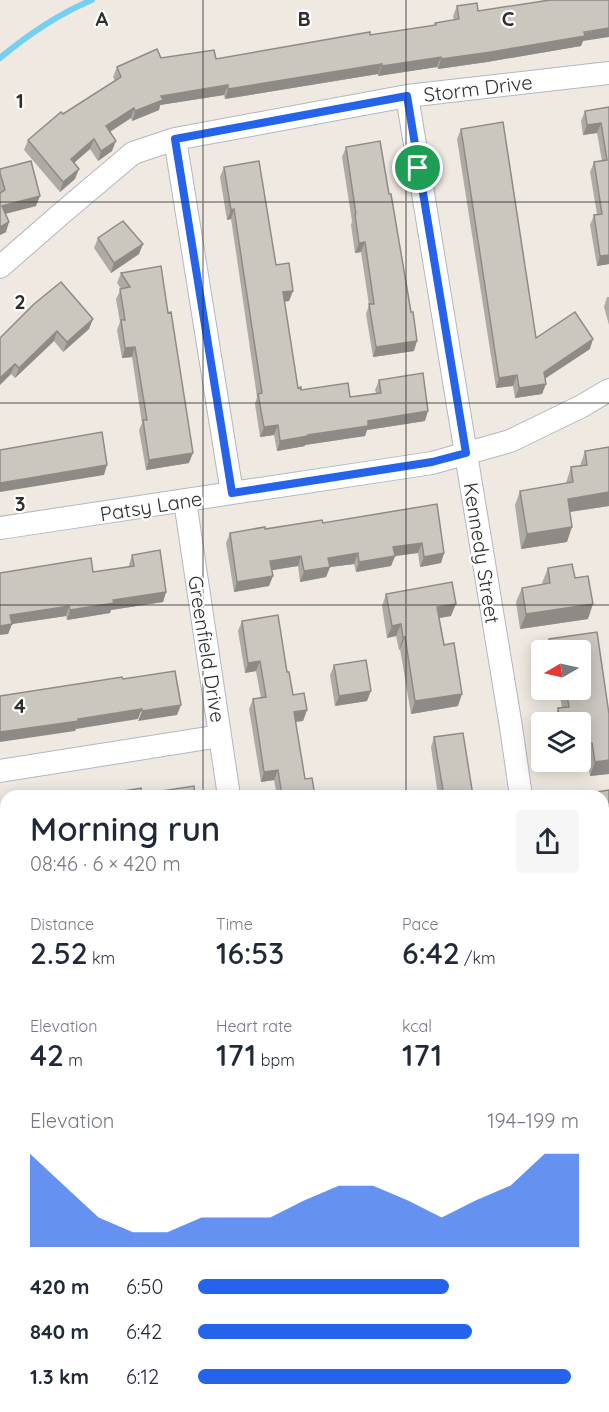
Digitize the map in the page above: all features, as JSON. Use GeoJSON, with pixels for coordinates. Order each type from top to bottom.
{"type":"FeatureCollection","features":[{"type":"Feature","properties":{"kind":"street","name":"Storm Drive"},"geometry":{"type":"LineString","coordinates":[[0,267],[133,153],[175,139],[407,96],[609,73]]}},
{"type":"Feature","properties":{"kind":"street","name":"Kennedy Street"},"geometry":{"type":"LineString","coordinates":[[407,96],[520,790]]}},
{"type":"Feature","properties":{"kind":"street"},"geometry":{"type":"LineString","coordinates":[[175,139],[232,493]]}},
{"type":"Feature","properties":{"kind":"street","name":"Patsy Lane"},"geometry":{"type":"LineString","coordinates":[[0,528],[432,462],[510,441],[582,406],[609,390]]}},
{"type":"Feature","properties":{"kind":"street","name":"Greenfield Drive"},"geometry":{"type":"LineString","coordinates":[[185,501],[228,790]]}},
{"type":"Feature","properties":{"kind":"street"},"geometry":{"type":"LineString","coordinates":[[0,771],[220,736]]}},
{"type":"Feature","properties":{"kind":"building"},"geometry":{"type":"Polygon","coordinates":[[[550,0],[609,0],[609,28],[584,32],[585,36],[491,52],[382,66],[382,64],[228,89],[228,85],[161,96],[163,100],[135,111],[134,108],[106,126],[116,141],[101,151],[94,139],[71,159],[79,169],[63,182],[28,140],[61,112],[63,114],[121,77],[117,67],[157,49],[161,58],[214,50],[216,59],[370,32],[370,35],[436,25],[435,23],[459,19],[457,6],[477,3],[478,11],[550,0]]]}},
{"type":"Feature","properties":{"kind":"building"},"geometry":{"type":"Polygon","coordinates":[[[609,107],[609,255],[600,256],[594,215],[602,214],[594,162],[607,160],[601,123],[587,125],[585,111],[609,107]]]}},
{"type":"Feature","properties":{"kind":"building"},"geometry":{"type":"Polygon","coordinates":[[[503,122],[536,338],[575,312],[593,339],[544,372],[546,384],[519,388],[517,375],[499,378],[461,129],[503,122]]]}},
{"type":"Feature","properties":{"kind":"building"},"geometry":{"type":"Polygon","coordinates":[[[380,141],[417,341],[376,347],[369,304],[374,304],[365,242],[359,243],[346,147],[380,141]]]}},
{"type":"Feature","properties":{"kind":"building"},"geometry":{"type":"Polygon","coordinates":[[[31,161],[40,196],[2,206],[9,222],[0,227],[0,193],[5,190],[0,169],[31,161]]]}},
{"type":"Feature","properties":{"kind":"building"},"geometry":{"type":"Polygon","coordinates":[[[259,161],[276,265],[289,263],[293,291],[283,292],[298,388],[301,387],[301,390],[348,383],[350,397],[381,393],[379,380],[423,373],[428,411],[368,421],[368,426],[280,441],[278,425],[264,427],[258,394],[262,393],[234,209],[231,210],[224,167],[259,161]]]}},
{"type":"Feature","properties":{"kind":"building"},"geometry":{"type":"Polygon","coordinates":[[[123,221],[143,244],[114,263],[98,238],[123,221]]]}},
{"type":"Feature","properties":{"kind":"building"},"geometry":{"type":"Polygon","coordinates":[[[161,266],[168,313],[171,312],[193,453],[149,460],[143,420],[147,420],[135,347],[125,348],[121,320],[125,320],[120,289],[130,287],[121,273],[161,266]]]}},
{"type":"Feature","properties":{"kind":"building"},"geometry":{"type":"Polygon","coordinates":[[[61,282],[93,319],[67,342],[57,331],[19,368],[15,364],[0,378],[0,338],[34,304],[61,282]]]}},
{"type":"Feature","properties":{"kind":"building"},"geometry":{"type":"Polygon","coordinates":[[[102,432],[107,465],[0,483],[0,450],[102,432]]]}},
{"type":"Feature","properties":{"kind":"building"},"geometry":{"type":"Polygon","coordinates":[[[609,447],[609,492],[568,499],[572,527],[527,534],[520,491],[573,482],[571,467],[587,465],[585,451],[609,447]]]}},
{"type":"Feature","properties":{"kind":"building"},"geometry":{"type":"Polygon","coordinates":[[[437,504],[444,553],[424,557],[422,543],[393,547],[395,556],[359,562],[358,553],[328,558],[330,567],[304,571],[301,556],[270,561],[273,576],[237,582],[230,533],[322,520],[323,523],[437,504]]]}},
{"type":"Feature","properties":{"kind":"building"},"geometry":{"type":"Polygon","coordinates":[[[160,550],[166,592],[113,600],[114,603],[70,610],[69,606],[10,615],[12,624],[0,626],[0,573],[91,558],[93,572],[134,566],[132,555],[160,550]]]}},
{"type":"Feature","properties":{"kind":"building"},"geometry":{"type":"Polygon","coordinates":[[[572,564],[575,578],[588,576],[593,604],[526,614],[522,588],[550,583],[548,568],[572,564]]]}},
{"type":"Feature","properties":{"kind":"building"},"geometry":{"type":"Polygon","coordinates":[[[452,582],[456,604],[437,607],[444,645],[454,643],[462,694],[415,701],[405,637],[403,637],[401,624],[392,626],[386,594],[452,582]]]}},
{"type":"Feature","properties":{"kind":"building"},"geometry":{"type":"Polygon","coordinates":[[[278,615],[293,695],[304,693],[307,710],[294,712],[305,779],[312,778],[314,790],[281,790],[278,770],[264,772],[253,699],[266,697],[260,661],[248,663],[242,621],[278,615]]]}},
{"type":"Feature","properties":{"kind":"building"},"geometry":{"type":"Polygon","coordinates":[[[597,632],[609,714],[609,760],[595,762],[591,743],[591,712],[559,712],[558,708],[569,707],[568,700],[591,700],[591,640],[549,639],[597,632]]]}},
{"type":"Feature","properties":{"kind":"building"},"geometry":{"type":"Polygon","coordinates":[[[366,660],[371,691],[339,696],[334,665],[366,660]]]}},
{"type":"Feature","properties":{"kind":"building"},"geometry":{"type":"Polygon","coordinates":[[[175,671],[181,705],[0,732],[0,696],[175,671]]]}},
{"type":"Feature","properties":{"kind":"building"},"geometry":{"type":"Polygon","coordinates":[[[463,733],[472,790],[443,790],[434,737],[463,733]]]}},
{"type":"Feature","properties":{"kind":"building"},"geometry":{"type":"Polygon","coordinates":[[[194,786],[194,790],[168,790],[194,786]]]}},
{"type":"Feature","properties":{"kind":"waterway"},"geometry":{"type":"LineString","coordinates":[[0,58],[44,25],[92,0]]}},
{"type":"Feature","properties":{"kind":"route"},"geometry":{"type":"LineString","coordinates":[[407,96],[418,168],[466,453],[432,462],[232,493],[175,139],[407,96]]}}]}
